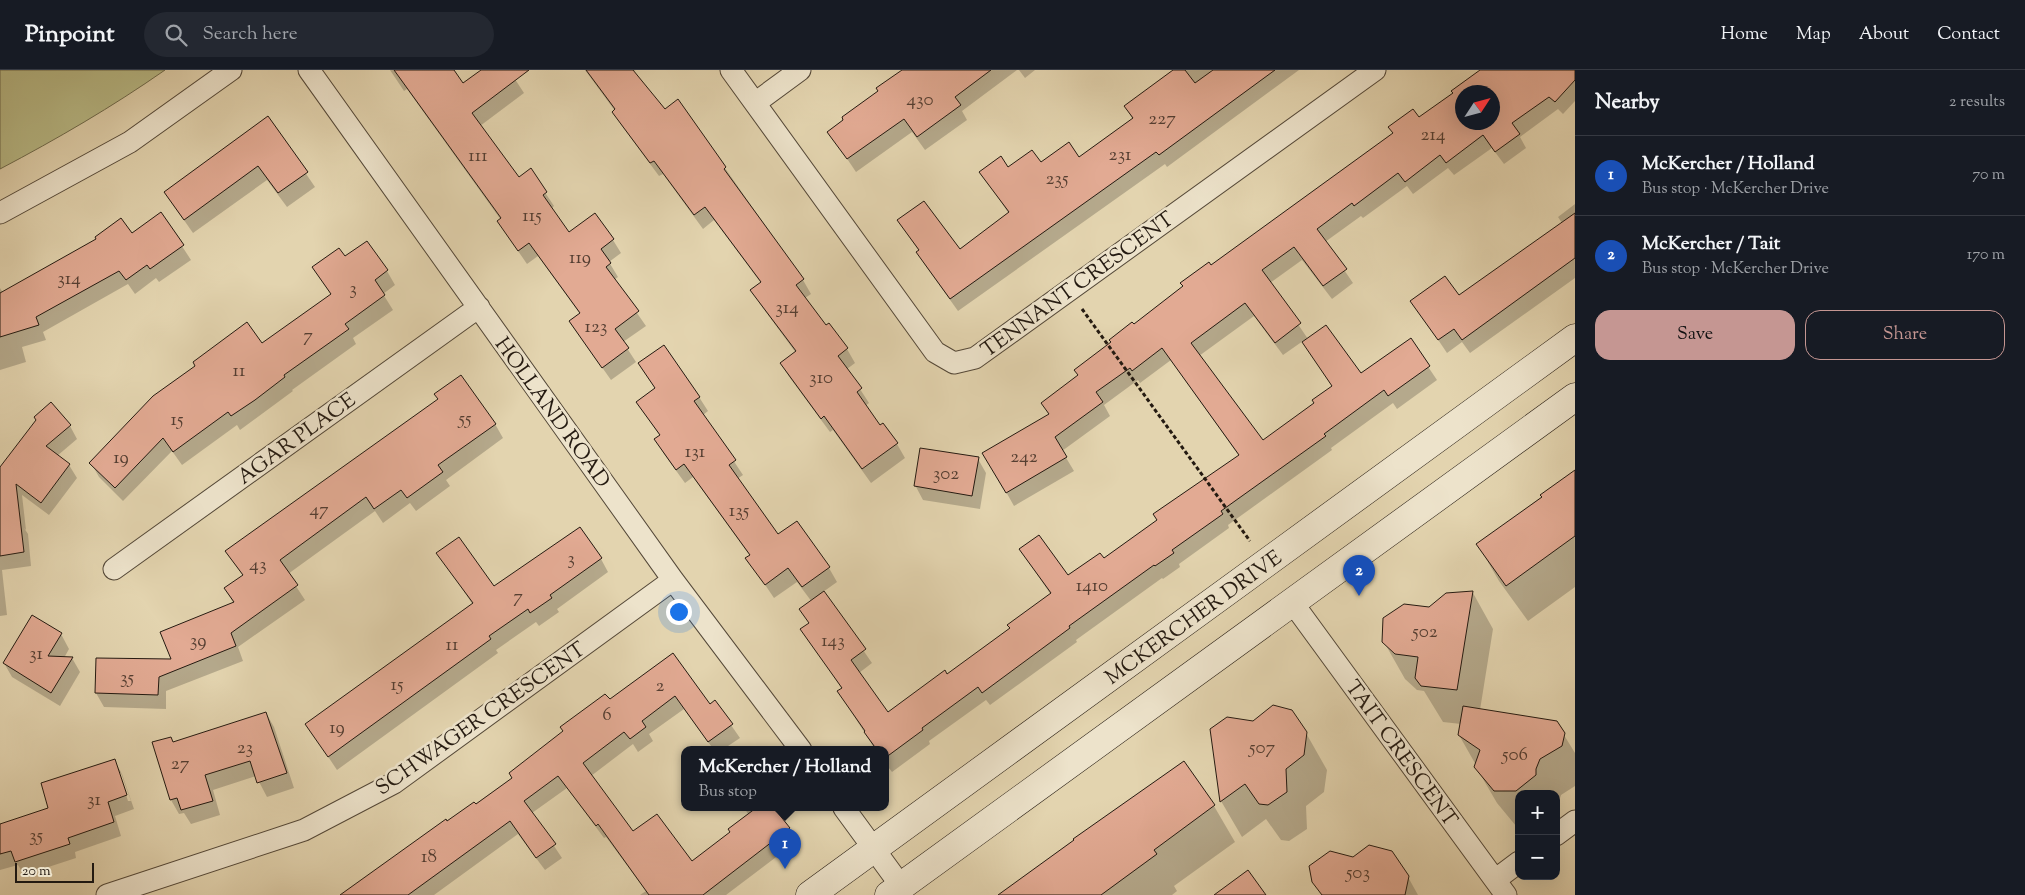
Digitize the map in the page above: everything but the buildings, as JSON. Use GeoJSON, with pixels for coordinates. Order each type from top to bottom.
{"type":"FeatureCollection","features":[{"type":"Feature","properties":{"kind":"main road","name":"MCKERCHER DRIVE"},"geometry":{"type":"LineString","coordinates":[[810,895],[1575,338]]}},
{"type":"Feature","properties":{"kind":"main road"},"geometry":{"type":"LineString","coordinates":[[895,891],[1575,398]]}},
{"type":"Feature","properties":{"kind":"street"},"geometry":{"type":"LineString","coordinates":[[0,213],[130,142],[231,70]]}},
{"type":"Feature","properties":{"kind":"street","name":"HOLLAND ROAD"},"geometry":{"type":"LineString","coordinates":[[309,70],[673,580],[798,746]]}},
{"type":"Feature","properties":{"kind":"street","name":"TENNANT CRESCENT"},"geometry":{"type":"LineString","coordinates":[[731,70],[935,352],[954,363],[975,358],[1375,70]]}},
{"type":"Feature","properties":{"kind":"street"},"geometry":{"type":"LineString","coordinates":[[755,103],[800,70]]}},
{"type":"Feature","properties":{"kind":"street","name":"AGAR PLACE"},"geometry":{"type":"LineString","coordinates":[[114,569],[479,307]]}},
{"type":"Feature","properties":{"kind":"street","name":"SCHWAGER CRESCENT"},"geometry":{"type":"LineString","coordinates":[[107,895],[304,830],[394,783],[673,580]]}},
{"type":"Feature","properties":{"kind":"street","name":"TAIT CRESCENT"},"geometry":{"type":"LineString","coordinates":[[1292,602],[1500,887],[1515,867]]}},
{"type":"Feature","properties":{"kind":"street"},"geometry":{"type":"LineString","coordinates":[[846,811],[873,849],[895,891]]}},
{"type":"Feature","properties":{"kind":"street"},"geometry":{"type":"LineString","coordinates":[[1560,832],[1575,821]]}},
{"type":"Feature","properties":{"kind":"path"},"geometry":{"type":"LineString","coordinates":[[1083,310],[1249,540]]}},
{"type":"Feature","properties":{"kind":"green space"},"geometry":{"type":"Polygon","coordinates":[[[0,70],[165,70],[84,122],[0,169],[0,70]]]}},
{"type":"Feature","properties":{"kind":"place","name":"McKercher / Tait"},"geometry":{"type":"Point","coordinates":[1359,596]}},
{"type":"Feature","properties":{"kind":"place","name":"McKercher / Holland"},"geometry":{"type":"Point","coordinates":[785,869]}}]}
